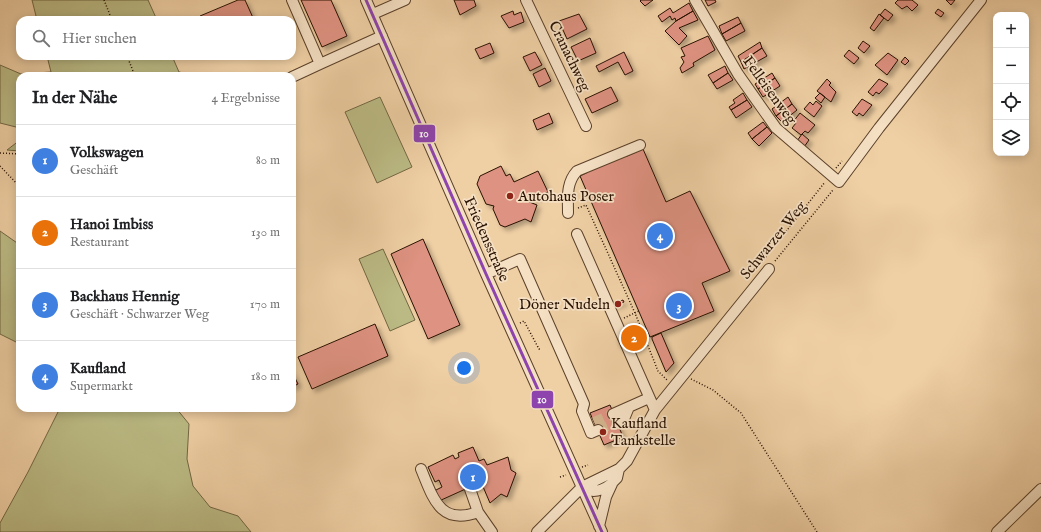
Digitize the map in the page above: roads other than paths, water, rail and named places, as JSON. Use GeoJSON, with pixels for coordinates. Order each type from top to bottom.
{"type":"FeatureCollection","features":[{"type":"Feature","properties":{"kind":"street"},"geometry":{"type":"LineString","coordinates":[[292,0],[320,64]]}},
{"type":"Feature","properties":{"kind":"street","name":"Friedensstraße"},"geometry":{"type":"LineString","coordinates":[[366,0],[486,274],[601,529]]}},
{"type":"Feature","properties":{"kind":"street"},"geometry":{"type":"LineString","coordinates":[[373,14],[406,0]]}},
{"type":"Feature","properties":{"kind":"street","name":"Cranachweg"},"geometry":{"type":"LineString","coordinates":[[526,0],[586,126]]}},
{"type":"Feature","properties":{"kind":"street","name":"Felleisenweg"},"geometry":{"type":"LineString","coordinates":[[695,0],[738,74],[776,128],[839,182],[879,128],[981,0]]}},
{"type":"Feature","properties":{"kind":"street"},"geometry":{"type":"LineString","coordinates":[[296,75],[382,36]]}},
{"type":"Feature","properties":{"kind":"street"},"geometry":{"type":"LineString","coordinates":[[568,213],[568,193],[571,178],[577,171],[640,145]]}},
{"type":"Feature","properties":{"kind":"street"},"geometry":{"type":"LineString","coordinates":[[577,234],[655,410]]}},
{"type":"Feature","properties":{"kind":"street"},"geometry":{"type":"LineString","coordinates":[[486,274],[520,259],[584,404],[582,411],[593,425]]}},
{"type":"Feature","properties":{"kind":"street","name":"Schwarzer Weg"},"geometry":{"type":"LineString","coordinates":[[537,532],[582,487],[619,469],[631,454],[655,410],[765,265]]}},
{"type":"Feature","properties":{"kind":"street"},"geometry":{"type":"LineString","coordinates":[[615,418],[629,407],[649,398]]}},
{"type":"Feature","properties":{"kind":"street"},"geometry":{"type":"LineString","coordinates":[[421,469],[435,501],[445,512],[459,516],[478,512]]}},
{"type":"Feature","properties":{"kind":"street"},"geometry":{"type":"LineString","coordinates":[[601,529],[606,497],[612,484],[617,478],[619,469]]}},
{"type":"Feature","properties":{"kind":"street"},"geometry":{"type":"LineString","coordinates":[[582,487],[592,492],[612,484]]}},
{"type":"Feature","properties":{"kind":"street"},"geometry":{"type":"LineString","coordinates":[[470,489],[478,512],[492,532]]}},
{"type":"Feature","properties":{"kind":"street"},"geometry":{"type":"LineString","coordinates":[[997,532],[1041,489]]}},
{"type":"Feature","properties":{"kind":"tunnel"},"geometry":{"type":"LineString","coordinates":[[594,422],[613,414]]}},
{"type":"Feature","properties":{"kind":"tunnel"},"geometry":{"type":"LineString","coordinates":[[598,430],[617,422]]}},
{"type":"Feature","properties":{"kind":"place","name":"Autohaus Poser"},"geometry":{"type":"Point","coordinates":[510,196]}},
{"type":"Feature","properties":{"kind":"place","name":"Kaufland"},"geometry":{"type":"Point","coordinates":[660,236]}},
{"type":"Feature","properties":{"kind":"place","name":"Döner Nudeln"},"geometry":{"type":"Point","coordinates":[618,304]}},
{"type":"Feature","properties":{"kind":"place","name":"Backhaus Hennig"},"geometry":{"type":"Point","coordinates":[679,306]}},
{"type":"Feature","properties":{"kind":"place","name":"Hanoi Imbiss"},"geometry":{"type":"Point","coordinates":[634,338]}},
{"type":"Feature","properties":{"kind":"place","name":"Kaufland Tankstelle"},"geometry":{"type":"Point","coordinates":[603,432]}},
{"type":"Feature","properties":{"kind":"place","name":"Volkswagen"},"geometry":{"type":"Point","coordinates":[473,477]}}]}
